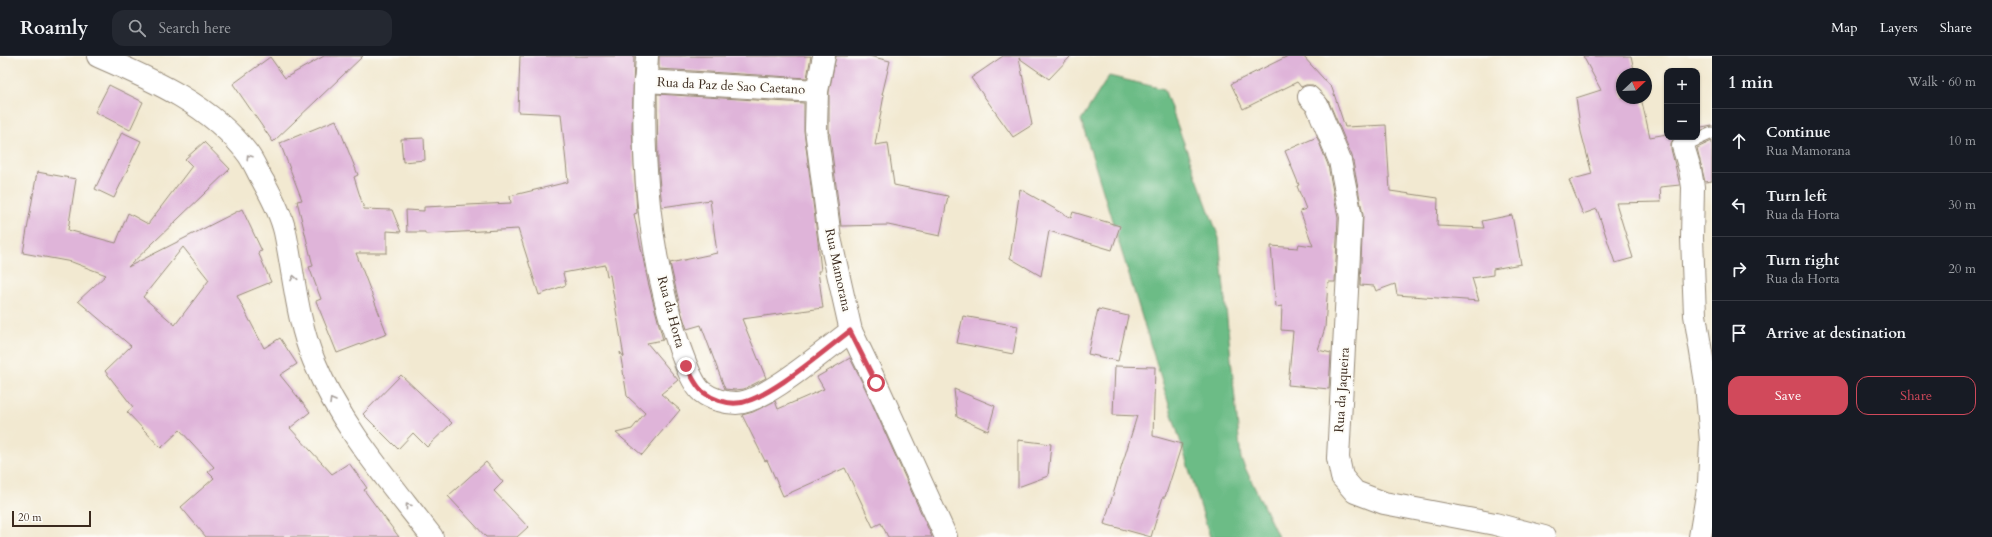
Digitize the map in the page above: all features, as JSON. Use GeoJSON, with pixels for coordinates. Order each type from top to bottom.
{"type":"FeatureCollection","features":[{"type":"Feature","properties":{"kind":"street"},"geometry":{"type":"LineString","coordinates":[[98,56],[182,96],[219,124],[248,155],[273,200],[284,230],[301,318],[313,359],[328,395],[349,429],[432,537]]}},
{"type":"Feature","properties":{"kind":"street","name":"Rua da Horta"},"geometry":{"type":"LineString","coordinates":[[648,56],[645,81],[644,149],[656,256],[672,326],[686,366],[701,392],[720,401],[738,403],[757,397],[777,386],[850,331]]}},
{"type":"Feature","properties":{"kind":"street","name":"Rua Mamorana"},"geometry":{"type":"LineString","coordinates":[[824,56],[817,91],[816,128],[827,216],[850,331],[876,383],[946,537]]}},
{"type":"Feature","properties":{"kind":"street","name":"Rua da Paz de Sao Caetano"},"geometry":{"type":"LineString","coordinates":[[645,81],[817,91]]}},
{"type":"Feature","properties":{"kind":"street","name":"Rua da Jaqueira"},"geometry":{"type":"LineString","coordinates":[[1309,97],[1317,105],[1340,161],[1350,205],[1348,294],[1338,458],[1342,477],[1355,492],[1384,503],[1495,524],[1544,537]]}},
{"type":"Feature","properties":{"kind":"street"},"geometry":{"type":"LineString","coordinates":[[1683,146],[1690,169],[1693,188],[1692,238],[1694,315],[1706,383],[1710,441],[1709,484],[1700,537]]}},
{"type":"Feature","properties":{"kind":"lane"},"geometry":{"type":"LineString","coordinates":[[1683,146],[1712,133]]}},
{"type":"Feature","properties":{"kind":"green space"},"geometry":{"type":"Polygon","coordinates":[[[1109,76],[1164,89],[1219,238],[1241,459],[1278,537],[1210,537],[1081,120],[1109,76]]]}},
{"type":"Feature","properties":{"kind":"building"},"geometry":{"type":"Polygon","coordinates":[[[324,56],[363,56],[273,142],[233,84],[270,57],[285,78],[324,56]]]}},
{"type":"Feature","properties":{"kind":"building"},"geometry":{"type":"Polygon","coordinates":[[[520,56],[634,56],[632,129],[637,213],[634,214],[648,282],[663,340],[647,343],[678,380],[661,394],[680,410],[642,455],[616,433],[632,429],[645,413],[627,396],[620,352],[624,357],[610,275],[607,276],[605,265],[563,273],[566,285],[539,295],[518,229],[425,234],[425,232],[407,232],[406,210],[424,211],[424,207],[511,203],[510,196],[568,182],[561,114],[518,112],[520,56]]]}},
{"type":"Feature","properties":{"kind":"building"},"geometry":{"type":"Polygon","coordinates":[[[659,56],[811,56],[807,78],[659,69],[659,56]]]}},
{"type":"Feature","properties":{"kind":"building"},"geometry":{"type":"Polygon","coordinates":[[[836,56],[869,56],[890,61],[882,95],[884,95],[875,145],[888,143],[894,185],[948,196],[940,236],[888,225],[841,226],[829,128],[829,92],[836,56]]]}},
{"type":"Feature","properties":{"kind":"building"},"geometry":{"type":"Polygon","coordinates":[[[1003,56],[1071,56],[1049,79],[1019,58],[1032,125],[1013,137],[971,78],[1003,56]]]}},
{"type":"Feature","properties":{"kind":"building"},"geometry":{"type":"Polygon","coordinates":[[[1288,56],[1303,56],[1332,88],[1345,127],[1386,125],[1390,191],[1438,198],[1437,226],[1484,228],[1482,221],[1512,215],[1521,264],[1493,269],[1493,275],[1472,278],[1479,301],[1397,295],[1395,284],[1376,291],[1374,286],[1360,285],[1363,215],[1352,156],[1328,100],[1313,85],[1301,87],[1297,82],[1243,109],[1231,84],[1288,56]]]}},
{"type":"Feature","properties":{"kind":"building"},"geometry":{"type":"Polygon","coordinates":[[[1583,56],[1631,56],[1634,68],[1616,68],[1616,104],[1642,104],[1650,137],[1664,135],[1664,140],[1673,140],[1671,143],[1671,149],[1680,185],[1660,187],[1661,202],[1616,203],[1633,258],[1615,263],[1597,209],[1583,214],[1569,180],[1592,174],[1581,132],[1576,98],[1601,90],[1583,56]]]}},
{"type":"Feature","properties":{"kind":"building"},"geometry":{"type":"Polygon","coordinates":[[[109,85],[143,102],[130,130],[95,112],[109,85]]]}},
{"type":"Feature","properties":{"kind":"building"},"geometry":{"type":"Polygon","coordinates":[[[657,94],[804,103],[804,131],[818,242],[821,271],[818,271],[823,308],[742,319],[766,378],[744,389],[725,389],[701,325],[687,329],[681,311],[670,263],[717,253],[710,200],[662,207],[658,166],[657,94]]]}},
{"type":"Feature","properties":{"kind":"building"},"geometry":{"type":"Polygon","coordinates":[[[336,120],[358,175],[354,177],[364,209],[392,210],[401,232],[387,231],[387,253],[356,253],[387,334],[337,353],[316,301],[321,299],[309,267],[313,266],[297,201],[302,200],[280,143],[336,120]]]}},
{"type":"Feature","properties":{"kind":"building"},"geometry":{"type":"Polygon","coordinates":[[[1712,125],[1700,131],[1700,127],[1712,125]]]}},
{"type":"Feature","properties":{"kind":"building"},"geometry":{"type":"Polygon","coordinates":[[[122,132],[141,141],[114,198],[95,189],[122,132]]]}},
{"type":"Feature","properties":{"kind":"building"},"geometry":{"type":"Polygon","coordinates":[[[1317,137],[1328,165],[1338,218],[1335,282],[1328,282],[1325,328],[1318,350],[1331,353],[1329,389],[1288,385],[1293,331],[1281,330],[1282,306],[1276,307],[1271,246],[1298,248],[1299,244],[1313,246],[1300,211],[1306,209],[1297,186],[1299,185],[1285,151],[1317,137]]]}},
{"type":"Feature","properties":{"kind":"building"},"geometry":{"type":"Polygon","coordinates":[[[424,138],[425,160],[403,162],[401,139],[424,138]]]}},
{"type":"Feature","properties":{"kind":"building"},"geometry":{"type":"Polygon","coordinates":[[[1712,141],[1712,181],[1705,182],[1697,148],[1712,141]]]}},
{"type":"Feature","properties":{"kind":"building"},"geometry":{"type":"Polygon","coordinates":[[[204,142],[230,169],[128,267],[242,209],[262,251],[258,252],[271,282],[237,296],[264,348],[280,338],[297,364],[280,375],[310,412],[290,428],[332,474],[349,463],[367,488],[364,490],[399,537],[206,537],[181,507],[214,478],[208,472],[214,467],[180,430],[161,448],[127,412],[133,407],[105,371],[131,346],[78,301],[106,275],[72,262],[23,253],[37,172],[76,179],[68,230],[116,243],[128,213],[148,224],[192,166],[185,159],[204,142]],[[183,247],[143,297],[175,325],[209,280],[183,247]]]}},
{"type":"Feature","properties":{"kind":"building"},"geometry":{"type":"Polygon","coordinates":[[[1020,189],[1071,218],[1073,212],[1120,226],[1112,250],[1049,231],[1041,276],[1010,258],[1020,189]]]}},
{"type":"Feature","properties":{"kind":"building"},"geometry":{"type":"Polygon","coordinates":[[[1098,309],[1128,316],[1118,361],[1088,354],[1098,309]]]}},
{"type":"Feature","properties":{"kind":"building"},"geometry":{"type":"Polygon","coordinates":[[[963,316],[1018,326],[1013,354],[957,343],[963,316]]]}},
{"type":"Feature","properties":{"kind":"building"},"geometry":{"type":"Polygon","coordinates":[[[850,358],[932,537],[888,537],[881,523],[873,527],[845,468],[783,496],[767,460],[765,461],[742,415],[753,412],[775,401],[778,409],[824,389],[817,377],[850,358]]]}},
{"type":"Feature","properties":{"kind":"building"},"geometry":{"type":"Polygon","coordinates":[[[1115,366],[1155,367],[1153,436],[1182,444],[1165,497],[1163,497],[1151,537],[1104,524],[1137,416],[1113,415],[1115,366]]]}},
{"type":"Feature","properties":{"kind":"building"},"geometry":{"type":"Polygon","coordinates":[[[401,375],[452,423],[427,447],[413,433],[398,449],[363,414],[401,375]]]}},
{"type":"Feature","properties":{"kind":"building"},"geometry":{"type":"Polygon","coordinates":[[[954,389],[995,406],[988,431],[957,417],[954,389]]]}},
{"type":"Feature","properties":{"kind":"building"},"geometry":{"type":"Polygon","coordinates":[[[1018,440],[1051,444],[1048,476],[1018,487],[1018,440]]]}},
{"type":"Feature","properties":{"kind":"building"},"geometry":{"type":"Polygon","coordinates":[[[486,462],[503,482],[494,491],[528,527],[517,537],[486,537],[448,496],[486,462]]]}},
{"type":"Feature","properties":{"kind":"route"},"geometry":{"type":"LineString","coordinates":[[686,366],[701,392],[720,401],[738,403],[757,397],[777,386],[850,331],[876,383]]}}]}
